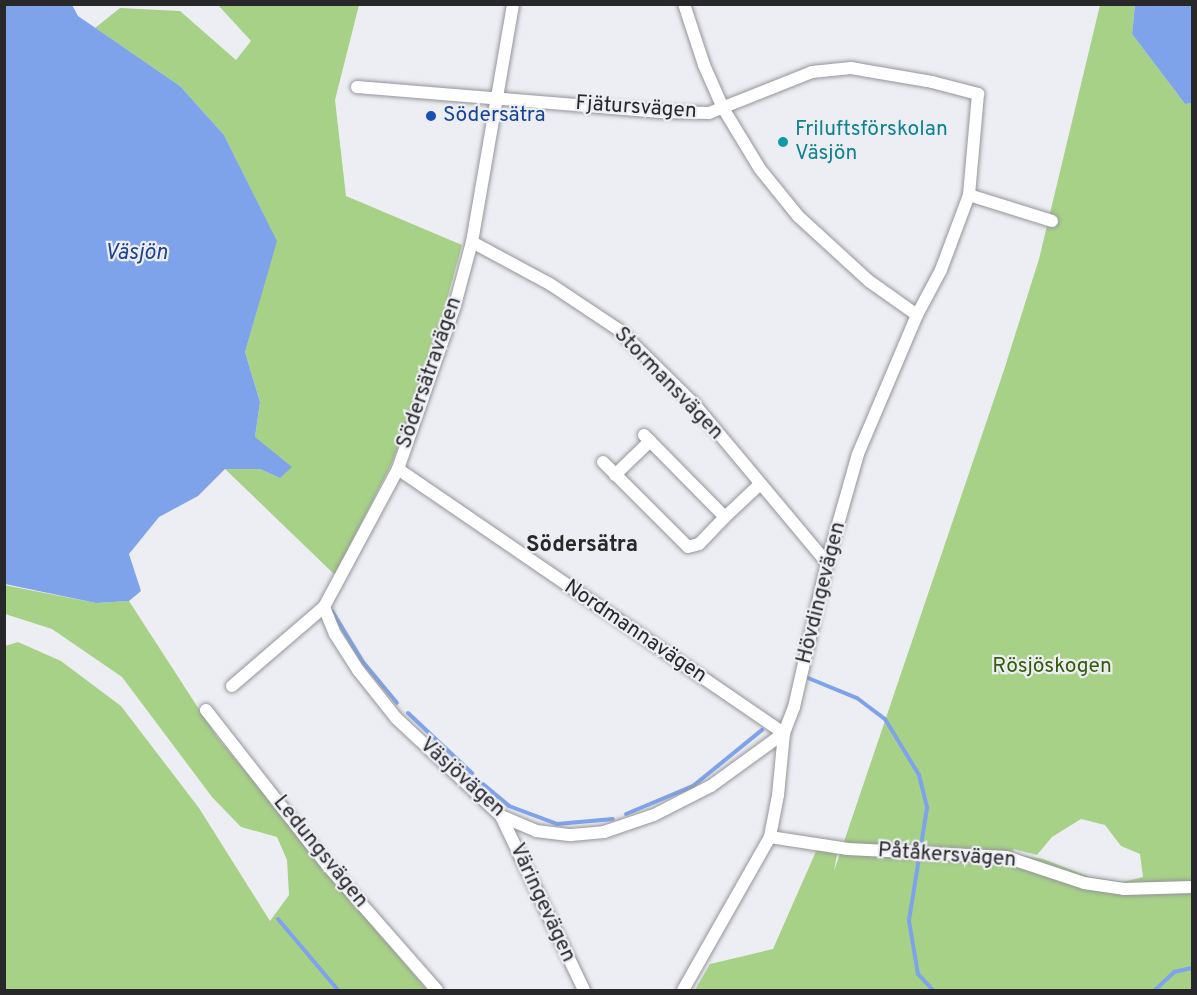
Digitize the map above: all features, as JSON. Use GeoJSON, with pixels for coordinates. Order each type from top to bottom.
{"type":"FeatureCollection","features":[{"type":"Feature","properties":{"kind":"street","name":"Södersätravägen"},"geometry":{"type":"LineString","coordinates":[[232,686],[324,607],[398,469],[455,305],[472,242],[513,4]]}},
{"type":"Feature","properties":{"kind":"street"},"geometry":{"type":"LineString","coordinates":[[684,4],[704,65],[723,108],[760,169],[798,216],[869,281],[917,315]]}},
{"type":"Feature","properties":{"kind":"street","name":"Fjätursvägen"},"geometry":{"type":"LineString","coordinates":[[357,87],[664,112],[708,113],[812,72],[851,69],[932,82],[978,93]]}},
{"type":"Feature","properties":{"kind":"street","name":"Hövdingevägen"},"geometry":{"type":"LineString","coordinates":[[682,990],[770,837],[778,795],[784,733],[794,707],[827,563],[858,454],[917,315],[941,270],[969,195],[978,93]]}},
{"type":"Feature","properties":{"kind":"street"},"geometry":{"type":"LineString","coordinates":[[969,195],[1052,221]]}},
{"type":"Feature","properties":{"kind":"street","name":"Stormansvägen"},"geometry":{"type":"LineString","coordinates":[[472,242],[550,284],[619,330],[695,405],[827,563]]}},
{"type":"Feature","properties":{"kind":"street"},"geometry":{"type":"LineString","coordinates":[[615,475],[647,438],[725,517]]}},
{"type":"Feature","properties":{"kind":"street"},"geometry":{"type":"LineString","coordinates":[[603,462],[688,547],[699,544],[760,484]]}},
{"type":"Feature","properties":{"kind":"street","name":"Nordmannavägen"},"geometry":{"type":"LineString","coordinates":[[398,469],[784,733]]}},
{"type":"Feature","properties":{"kind":"street","name":"Väsjövägen"},"geometry":{"type":"LineString","coordinates":[[324,607],[335,634],[358,670],[396,718],[501,816],[536,831],[571,835],[604,832],[654,815],[711,786],[784,733]]}},
{"type":"Feature","properties":{"kind":"street","name":"Ledungsvägen"},"geometry":{"type":"LineString","coordinates":[[206,710],[328,866],[436,990]]}},
{"type":"Feature","properties":{"kind":"street","name":"Väringevägen"},"geometry":{"type":"LineString","coordinates":[[501,816],[584,990]]}},
{"type":"Feature","properties":{"kind":"street","name":"Påtåkersvägen"},"geometry":{"type":"LineString","coordinates":[[770,837],[848,849],[1006,857],[1084,883],[1124,889],[1192,887]]}},
{"type":"Feature","properties":{"kind":"green space"},"geometry":{"type":"Polygon","coordinates":[[[218,5],[359,5],[335,100],[346,196],[462,245],[430,362],[391,465],[335,575],[225,469],[260,469],[280,478],[255,437],[260,402],[245,352],[276,240],[224,135],[180,86],[95,28],[120,8],[180,11],[236,60],[251,41],[218,5]]]}},
{"type":"Feature","properties":{"kind":"green space","name":"Rösjöskogen"},"geometry":{"type":"Polygon","coordinates":[[[1100,5],[1135,5],[1132,34],[1185,104],[1192,103],[1192,990],[695,990],[710,964],[773,949],[817,849],[837,854],[834,871],[1004,370],[1039,259],[1100,5]],[[1081,819],[1052,837],[1037,855],[1013,849],[1015,854],[1043,859],[1090,877],[1123,882],[1143,877],[1140,854],[1121,846],[1105,825],[1081,819]]]}},
{"type":"Feature","properties":{"kind":"green space"},"geometry":{"type":"Polygon","coordinates":[[[4,585],[96,603],[129,601],[217,737],[427,990],[5,990],[5,646],[18,642],[61,661],[121,706],[199,808],[270,921],[289,895],[287,860],[277,837],[241,827],[212,797],[122,677],[52,629],[5,614],[4,585]]]}},
{"type":"Feature","properties":{"kind":"water","name":"Väsjön"},"geometry":{"type":"Polygon","coordinates":[[[5,4],[72,5],[78,16],[180,86],[224,135],[277,241],[245,352],[260,402],[255,437],[292,467],[280,478],[260,469],[225,469],[198,496],[159,517],[129,554],[141,591],[129,601],[96,603],[5,584],[5,4]]]}},
{"type":"Feature","properties":{"kind":"water"},"geometry":{"type":"Polygon","coordinates":[[[1135,5],[1192,5],[1192,103],[1185,104],[1132,34],[1135,5]]]}},
{"type":"Feature","properties":{"kind":"waterway"},"geometry":{"type":"LineString","coordinates":[[332,611],[363,662],[397,703]]}},
{"type":"Feature","properties":{"kind":"waterway"},"geometry":{"type":"LineString","coordinates":[[808,678],[857,698],[885,719],[919,775],[927,808],[909,921],[918,974],[933,990]]}},
{"type":"Feature","properties":{"kind":"waterway"},"geometry":{"type":"LineString","coordinates":[[408,713],[472,773]]}},
{"type":"Feature","properties":{"kind":"waterway"},"geometry":{"type":"LineString","coordinates":[[626,814],[693,786],[762,730]]}},
{"type":"Feature","properties":{"kind":"waterway"},"geometry":{"type":"LineString","coordinates":[[483,784],[509,806],[557,824],[613,819]]}},
{"type":"Feature","properties":{"kind":"waterway"},"geometry":{"type":"LineString","coordinates":[[278,919],[338,990]]}},
{"type":"Feature","properties":{"kind":"waterway"},"geometry":{"type":"LineString","coordinates":[[1155,990],[1174,972],[1192,968]]}},
{"type":"Feature","properties":{"kind":"place","name":"Södersätra"},"geometry":{"type":"Point","coordinates":[431,116]}},
{"type":"Feature","properties":{"kind":"place","name":"Friluftsförskolan Väsjön"},"geometry":{"type":"Point","coordinates":[783,142]}},
{"type":"Feature","properties":{"kind":"district","name":"Södersätra"},"geometry":{"type":"Point","coordinates":[582,546]}}]}
